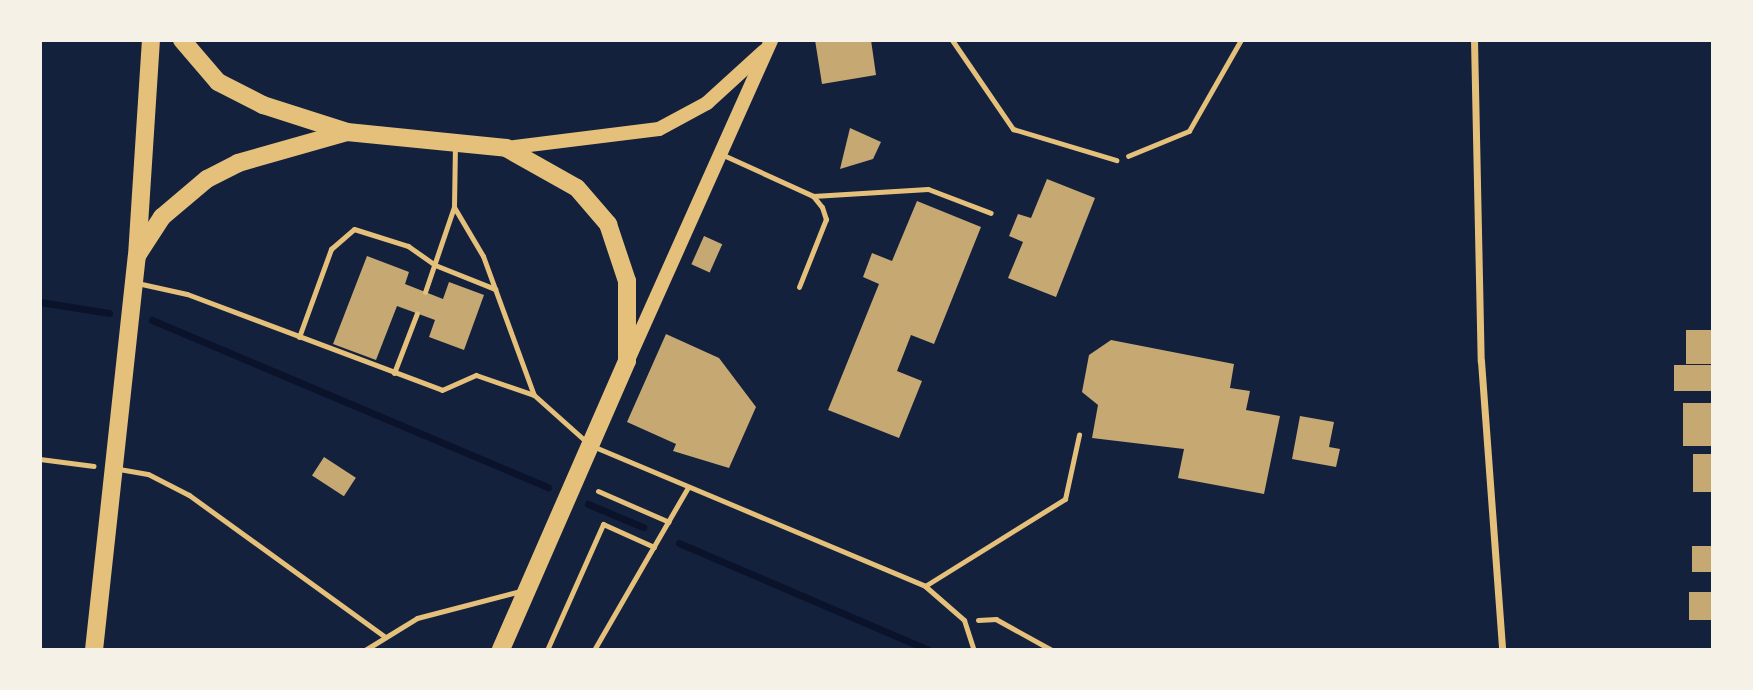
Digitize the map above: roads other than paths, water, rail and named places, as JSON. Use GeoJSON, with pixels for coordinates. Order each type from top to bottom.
{"type":"FeatureCollection","features":[{"type":"Feature","properties":{"kind":"main road"},"geometry":{"type":"LineString","coordinates":[[94,650],[116,468],[134,282],[151,40]]}},
{"type":"Feature","properties":{"kind":"main road"},"geometry":{"type":"LineString","coordinates":[[182,40],[201,69],[240,95],[348,132],[506,148],[640,134],[676,123],[770,44]]}},
{"type":"Feature","properties":{"kind":"main road"},"geometry":{"type":"LineString","coordinates":[[501,650],[770,44]]}},
{"type":"Feature","properties":{"kind":"main road"},"geometry":{"type":"LineString","coordinates":[[136,256],[162,217],[207,179],[239,163],[348,132]]}},
{"type":"Feature","properties":{"kind":"main road"},"geometry":{"type":"LineString","coordinates":[[506,148],[577,188],[608,224],[627,281],[627,361]]}},
{"type":"Feature","properties":{"kind":"street"},"geometry":{"type":"LineString","coordinates":[[1474,40],[1481,361],[1503,650]]}},
{"type":"Feature","properties":{"kind":"lane"},"geometry":{"type":"LineString","coordinates":[[952,40],[1013,129],[1116,160]]}},
{"type":"Feature","properties":{"kind":"lane"},"geometry":{"type":"LineString","coordinates":[[425,292],[454,207],[455,142]]}},
{"type":"Feature","properties":{"kind":"lane"},"geometry":{"type":"LineString","coordinates":[[721,154],[813,196],[928,189],[991,213]]}},
{"type":"Feature","properties":{"kind":"lane"},"geometry":{"type":"LineString","coordinates":[[799,287],[826,219],[813,196]]}},
{"type":"Feature","properties":{"kind":"lane"},"geometry":{"type":"LineString","coordinates":[[454,207],[495,289],[534,395]]}},
{"type":"Feature","properties":{"kind":"lane"},"geometry":{"type":"LineString","coordinates":[[299,337],[331,249],[345,232],[364,230],[408,246],[435,265],[495,289]]}},
{"type":"Feature","properties":{"kind":"lane"},"geometry":{"type":"LineString","coordinates":[[134,282],[187,294],[442,390],[476,375],[534,395],[590,445],[925,586],[964,620],[974,650]]}},
{"type":"Feature","properties":{"kind":"lane"},"geometry":{"type":"LineString","coordinates":[[394,373],[416,313]]}},
{"type":"Feature","properties":{"kind":"lane"},"geometry":{"type":"LineString","coordinates":[[925,586],[1065,499],[1079,435]]}},
{"type":"Feature","properties":{"kind":"lane"},"geometry":{"type":"LineString","coordinates":[[116,468],[148,474],[189,495],[384,636]]}},
{"type":"Feature","properties":{"kind":"lane"},"geometry":{"type":"LineString","coordinates":[[594,650],[688,488]]}},
{"type":"Feature","properties":{"kind":"lane"},"geometry":{"type":"LineString","coordinates":[[598,491],[669,522]]}},
{"type":"Feature","properties":{"kind":"lane"},"geometry":{"type":"LineString","coordinates":[[547,650],[603,524],[654,547]]}},
{"type":"Feature","properties":{"kind":"lane"},"geometry":{"type":"LineString","coordinates":[[365,650],[384,636],[450,607],[527,590]]}},
{"type":"Feature","properties":{"kind":"waterway"},"geometry":{"type":"LineString","coordinates":[[40,302],[109,313]]}},
{"type":"Feature","properties":{"kind":"waterway"},"geometry":{"type":"LineString","coordinates":[[152,320],[548,487]]}},
{"type":"Feature","properties":{"kind":"waterway"},"geometry":{"type":"LineString","coordinates":[[588,504],[643,527]]}},
{"type":"Feature","properties":{"kind":"waterway"},"geometry":{"type":"LineString","coordinates":[[679,543],[929,650]]}}]}
